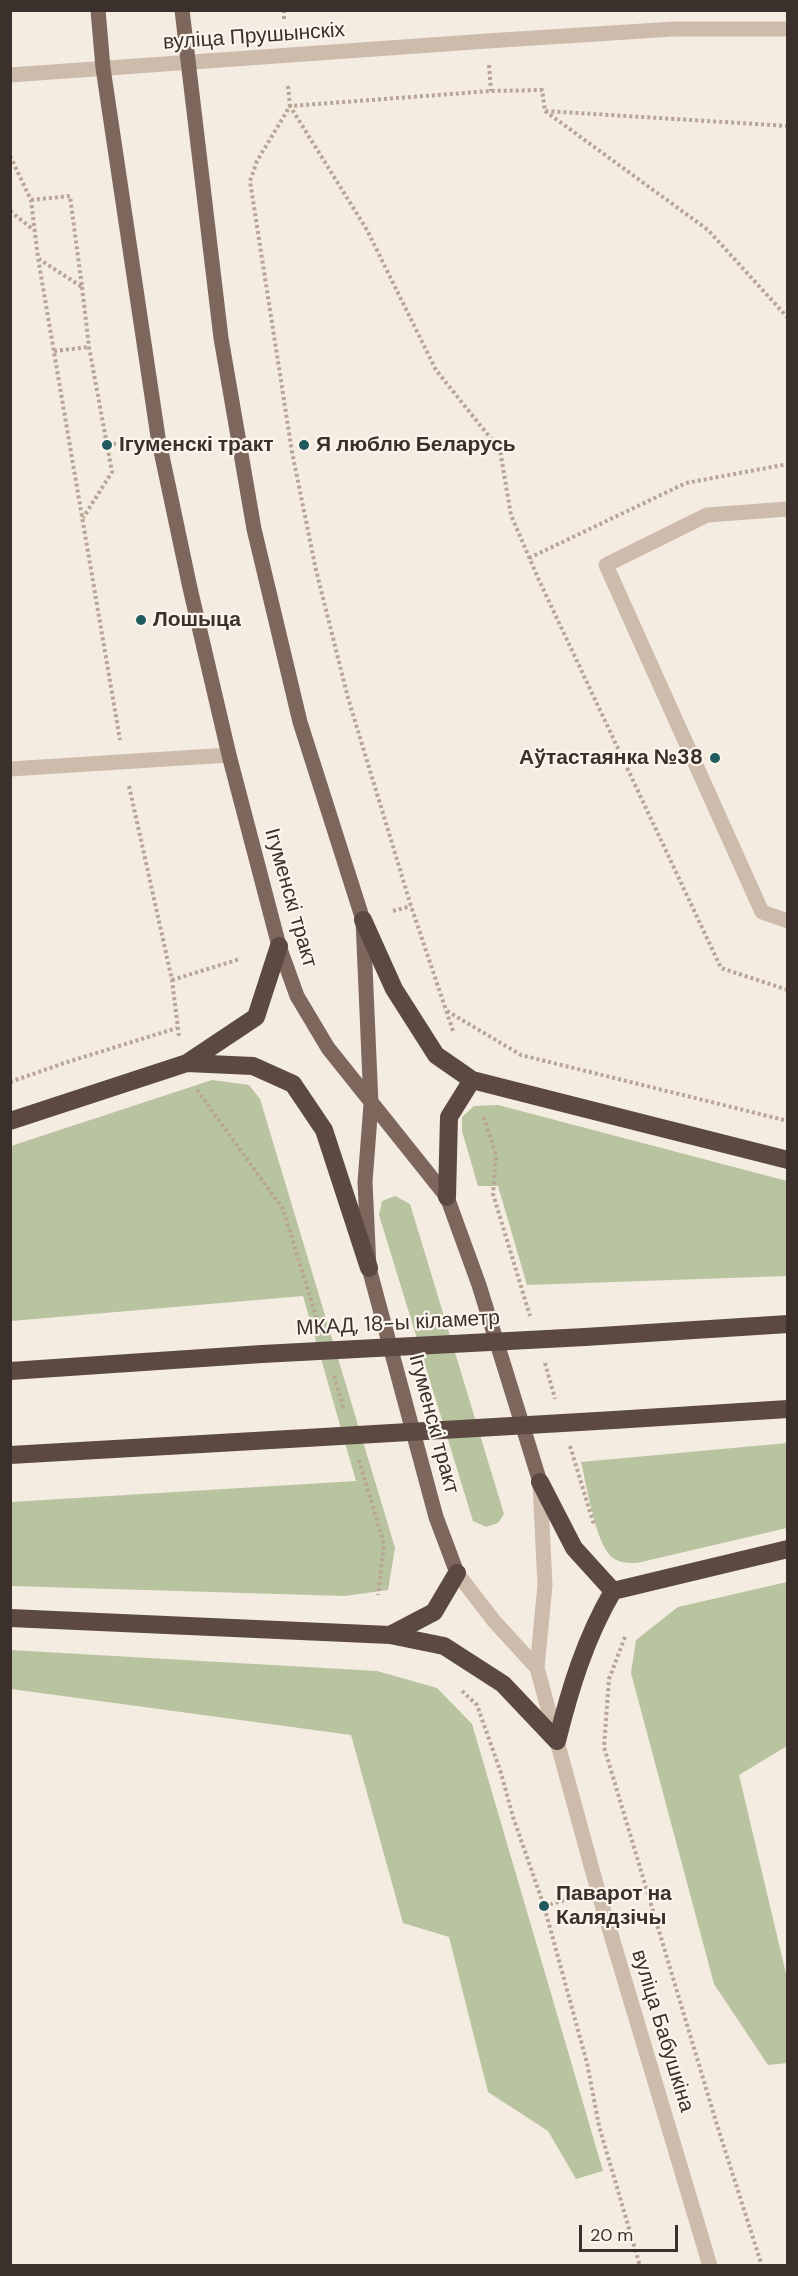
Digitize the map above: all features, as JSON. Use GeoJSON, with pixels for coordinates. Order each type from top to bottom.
{"type":"FeatureCollection","features":[{"type":"Feature","properties":{"kind":"highway"},"geometry":{"type":"LineString","coordinates":[[363,920],[394,989],[435,1055],[472,1080],[788,1160]]}},
{"type":"Feature","properties":{"kind":"highway"},"geometry":{"type":"LineString","coordinates":[[10,1121],[184,1055],[256,1017],[279,946]]}},
{"type":"Feature","properties":{"kind":"highway"},"geometry":{"type":"LineString","coordinates":[[184,1055],[253,1065],[293,1084],[324,1130],[369,1268]]}},
{"type":"Feature","properties":{"kind":"highway"},"geometry":{"type":"LineString","coordinates":[[447,1197],[449,1117],[472,1080]]}},
{"type":"Feature","properties":{"kind":"highway","name":"МКАД, 18-ы кіламетр"},"geometry":{"type":"LineString","coordinates":[[10,1371],[788,1324]]}},
{"type":"Feature","properties":{"kind":"highway"},"geometry":{"type":"LineString","coordinates":[[10,1455],[788,1409]]}},
{"type":"Feature","properties":{"kind":"highway"},"geometry":{"type":"LineString","coordinates":[[540,1482],[574,1548],[613,1592]]}},
{"type":"Feature","properties":{"kind":"highway"},"geometry":{"type":"LineString","coordinates":[[557,1741],[569,1690],[594,1623],[613,1592],[788,1549]]}},
{"type":"Feature","properties":{"kind":"highway"},"geometry":{"type":"LineString","coordinates":[[390,1635],[434,1612],[458,1573]]}},
{"type":"Feature","properties":{"kind":"highway"},"geometry":{"type":"LineString","coordinates":[[10,1618],[390,1635],[444,1646],[502,1684],[557,1741]]}},
{"type":"Feature","properties":{"kind":"main road","name":"Ігуменскі тракт"},"geometry":{"type":"LineString","coordinates":[[98,10],[104,68],[158,437],[229,755],[279,946],[297,996],[328,1048],[447,1197],[479,1285],[540,1482]]}},
{"type":"Feature","properties":{"kind":"main road","name":"Ігуменскі тракт"},"geometry":{"type":"LineString","coordinates":[[182,10],[221,338],[254,529],[300,722],[363,920],[371,1104],[365,1182],[369,1268],[436,1517],[458,1573]]}},
{"type":"Feature","properties":{"kind":"street","name":"вуліца Прушынскіх"},"geometry":{"type":"LineString","coordinates":[[10,75],[674,29],[788,29]]}},
{"type":"Feature","properties":{"kind":"street"},"geometry":{"type":"LineString","coordinates":[[788,509],[707,515],[606,565],[762,912],[788,921]]}},
{"type":"Feature","properties":{"kind":"street"},"geometry":{"type":"LineString","coordinates":[[10,769],[229,755]]}},
{"type":"Feature","properties":{"kind":"street","name":"вуліца Бабушкіна"},"geometry":{"type":"LineString","coordinates":[[540,1482],[545,1585],[537,1668],[598,1891],[710,2265]]}},
{"type":"Feature","properties":{"kind":"street","name":"вуліца Бабушкіна"},"geometry":{"type":"LineString","coordinates":[[458,1573],[494,1621],[537,1668]]}},
{"type":"Feature","properties":{"kind":"path"},"geometry":{"type":"LineString","coordinates":[[284,10],[284,20]]}},
{"type":"Feature","properties":{"kind":"path"},"geometry":{"type":"LineString","coordinates":[[288,86],[290,106],[367,230],[436,370],[500,450],[511,516],[721,968],[788,990]]}},
{"type":"Feature","properties":{"kind":"path"},"geometry":{"type":"LineString","coordinates":[[290,106],[491,91],[542,90],[545,111],[708,230],[788,318]]}},
{"type":"Feature","properties":{"kind":"path"},"geometry":{"type":"LineString","coordinates":[[290,106],[256,161],[250,181],[292,452],[316,570],[348,699],[411,906],[457,1040]]}},
{"type":"Feature","properties":{"kind":"path"},"geometry":{"type":"LineString","coordinates":[[545,111],[788,126]]}},
{"type":"Feature","properties":{"kind":"path"},"geometry":{"type":"LineString","coordinates":[[10,156],[32,200],[38,258],[124,763],[172,980],[177,1028],[184,1055]]}},
{"type":"Feature","properties":{"kind":"path"},"geometry":{"type":"LineString","coordinates":[[32,200],[70,196],[89,347],[112,472],[83,518]]}},
{"type":"Feature","properties":{"kind":"path"},"geometry":{"type":"LineString","coordinates":[[10,211],[35,231]]}},
{"type":"Feature","properties":{"kind":"path"},"geometry":{"type":"LineString","coordinates":[[38,258],[82,287]]}},
{"type":"Feature","properties":{"kind":"path"},"geometry":{"type":"LineString","coordinates":[[54,351],[89,347]]}},
{"type":"Feature","properties":{"kind":"path"},"geometry":{"type":"LineString","coordinates":[[529,558],[686,483],[788,464]]}},
{"type":"Feature","properties":{"kind":"path"},"geometry":{"type":"LineString","coordinates":[[393,911],[411,906]]}},
{"type":"Feature","properties":{"kind":"path"},"geometry":{"type":"LineString","coordinates":[[172,980],[240,959]]}},
{"type":"Feature","properties":{"kind":"path"},"geometry":{"type":"LineString","coordinates":[[446,1011],[521,1055],[788,1121]]}},
{"type":"Feature","properties":{"kind":"path"},"geometry":{"type":"LineString","coordinates":[[10,1082],[177,1028]]}},
{"type":"Feature","properties":{"kind":"path"},"geometry":{"type":"LineString","coordinates":[[625,1637],[609,1679],[604,1747],[717,2125],[762,2265]]}},
{"type":"Feature","properties":{"kind":"path"},"geometry":{"type":"LineString","coordinates":[[455,1685],[477,1705],[544,1905],[584,2052],[599,2126],[640,2265]]}},
{"type":"Feature","properties":{"kind":"path"},"geometry":{"type":"LineString","coordinates":[[544,1905],[598,1891]]}},
{"type":"Feature","properties":{"kind":"green space"},"geometry":{"type":"Polygon","coordinates":[[[212,1080],[249,1085],[260,1099],[395,1548],[388,1590],[345,1596],[11,1586],[11,1502],[356,1481],[303,1296],[11,1321],[11,1146],[212,1080]]]}},
{"type":"Feature","properties":{"kind":"green space"},"geometry":{"type":"Polygon","coordinates":[[[498,1105],[787,1181],[787,1276],[527,1285],[498,1186],[478,1186],[462,1131],[462,1117],[474,1106],[498,1105]]]}},
{"type":"Feature","properties":{"kind":"green space"},"geometry":{"type":"Polygon","coordinates":[[[395,1196],[410,1204],[504,1514],[498,1523],[486,1527],[473,1521],[379,1215],[382,1201],[395,1196]]]}},
{"type":"Feature","properties":{"kind":"green space"},"geometry":{"type":"Polygon","coordinates":[[[787,1443],[787,1528],[637,1563],[617,1561],[603,1545],[595,1522],[581,1462],[787,1443]]]}},
{"type":"Feature","properties":{"kind":"green space"},"geometry":{"type":"Polygon","coordinates":[[[787,1582],[787,1746],[739,1775],[787,1978],[787,2063],[768,2065],[714,1984],[631,1673],[636,1640],[678,1607],[787,1582]]]}},
{"type":"Feature","properties":{"kind":"green space"},"geometry":{"type":"Polygon","coordinates":[[[10,1650],[377,1671],[437,1688],[472,1724],[603,2171],[576,2179],[548,2131],[488,2092],[449,1937],[403,1923],[351,1735],[11,1689],[10,1650]]]}},
{"type":"Feature","properties":{"kind":"place","name":"Ігуменскі тракт"},"geometry":{"type":"Point","coordinates":[107,445]}},
{"type":"Feature","properties":{"kind":"place","name":"Я люблю Беларусь"},"geometry":{"type":"Point","coordinates":[304,445]}},
{"type":"Feature","properties":{"kind":"place","name":"Лошыца"},"geometry":{"type":"Point","coordinates":[141,620]}},
{"type":"Feature","properties":{"kind":"place","name":"Аўтастаянка №38"},"geometry":{"type":"Point","coordinates":[715,758]}},
{"type":"Feature","properties":{"kind":"place","name":"Паварот на Калядзічы"},"geometry":{"type":"Point","coordinates":[544,1906]}}]}
